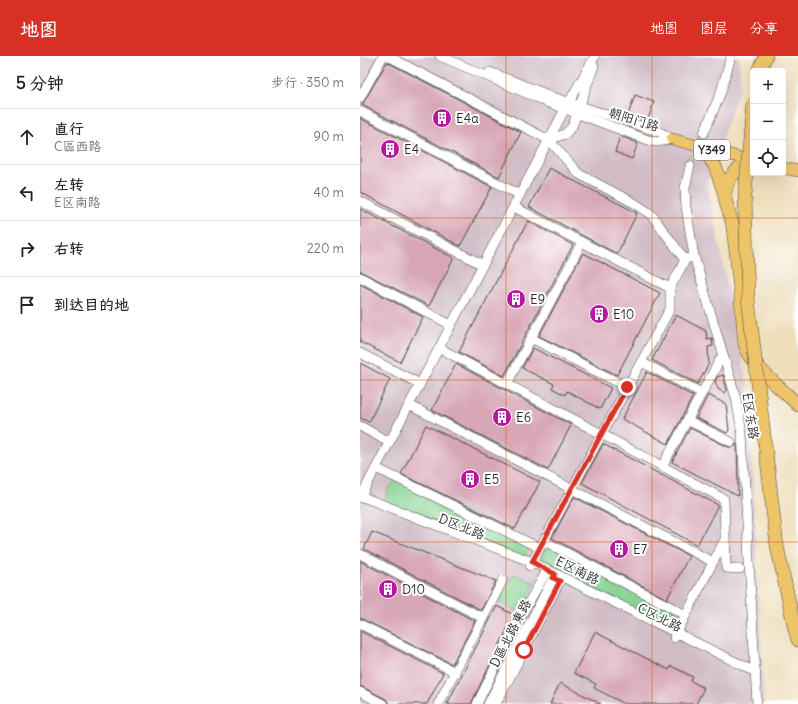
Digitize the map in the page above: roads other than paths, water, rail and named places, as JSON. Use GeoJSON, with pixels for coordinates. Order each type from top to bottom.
{"type":"FeatureCollection","features":[{"type":"Feature","properties":{"kind":"highway"},"geometry":{"type":"LineString","coordinates":[[760,68],[766,56]]}},
{"type":"Feature","properties":{"kind":"highway"},"geometry":{"type":"LineString","coordinates":[[753,104],[745,196],[748,298],[777,546],[783,580],[796,635]]}},
{"type":"Feature","properties":{"kind":"highway"},"geometry":{"type":"LineString","coordinates":[[704,148],[715,166],[733,225],[745,345],[749,356],[798,405]]}},
{"type":"Feature","properties":{"kind":"highway"},"geometry":{"type":"LineString","coordinates":[[725,195],[728,182],[734,172],[741,166],[750,162]]}},
{"type":"Feature","properties":{"kind":"main road","name":"Y349"},"geometry":{"type":"LineString","coordinates":[[672,139],[750,160]]}},
{"type":"Feature","properties":{"kind":"main road"},"geometry":{"type":"LineString","coordinates":[[786,169],[798,171]]}},
{"type":"Feature","properties":{"kind":"street"},"geometry":{"type":"LineString","coordinates":[[360,98],[382,56]]}},
{"type":"Feature","properties":{"kind":"street"},"geometry":{"type":"LineString","coordinates":[[388,56],[549,140],[579,174],[636,204],[651,214],[685,260]]}},
{"type":"Feature","properties":{"kind":"street","name":"朝阳门路"},"geometry":{"type":"LineString","coordinates":[[454,56],[567,105]]}},
{"type":"Feature","properties":{"kind":"street"},"geometry":{"type":"LineString","coordinates":[[549,140],[570,131],[580,110],[596,56]]}},
{"type":"Feature","properties":{"kind":"street"},"geometry":{"type":"LineString","coordinates":[[555,577],[530,565],[360,498],[567,105],[596,56]]}},
{"type":"Feature","properties":{"kind":"street"},"geometry":{"type":"LineString","coordinates":[[704,133],[721,92],[731,56]]}},
{"type":"Feature","properties":{"kind":"street","name":"朝阳门路"},"geometry":{"type":"LineString","coordinates":[[443,57],[580,110],[662,133],[672,139]]}},
{"type":"Feature","properties":{"kind":"street"},"geometry":{"type":"LineString","coordinates":[[360,111],[520,195]]}},
{"type":"Feature","properties":{"kind":"street","name":"E区东路"},"geometry":{"type":"LineString","coordinates":[[690,166],[685,188],[686,207],[694,256],[736,398],[742,434],[757,704]]}},
{"type":"Feature","properties":{"kind":"street"},"geometry":{"type":"LineString","coordinates":[[360,201],[483,265]]}},
{"type":"Feature","properties":{"kind":"street"},"geometry":{"type":"LineString","coordinates":[[514,206],[670,288]]}},
{"type":"Feature","properties":{"kind":"street"},"geometry":{"type":"LineString","coordinates":[[507,384],[582,242]]}},
{"type":"Feature","properties":{"kind":"street"},"geometry":{"type":"LineString","coordinates":[[530,565],[670,309],[670,288],[685,260],[694,256]]}},
{"type":"Feature","properties":{"kind":"street"},"geometry":{"type":"LineString","coordinates":[[360,277],[451,325]]}},
{"type":"Feature","properties":{"kind":"street"},"geometry":{"type":"LineString","coordinates":[[531,338],[627,387]]}},
{"type":"Feature","properties":{"kind":"street"},"geometry":{"type":"LineString","coordinates":[[439,348],[724,500],[726,568],[740,569]]}},
{"type":"Feature","properties":{"kind":"street"},"geometry":{"type":"LineString","coordinates":[[360,353],[420,384]]}},
{"type":"Feature","properties":{"kind":"street"},"geometry":{"type":"LineString","coordinates":[[662,467],[723,354]]}},
{"type":"Feature","properties":{"kind":"street"},"geometry":{"type":"LineString","coordinates":[[641,362],[702,393]]}},
{"type":"Feature","properties":{"kind":"street"},"geometry":{"type":"LineString","coordinates":[[409,405],[713,562]]}},
{"type":"Feature","properties":{"kind":"street"},"geometry":{"type":"LineString","coordinates":[[687,420],[731,442]]}},
{"type":"Feature","properties":{"kind":"street"},"geometry":{"type":"LineString","coordinates":[[360,426],[390,442]]}},
{"type":"Feature","properties":{"kind":"street"},"geometry":{"type":"LineString","coordinates":[[376,468],[542,544],[686,615]]}},
{"type":"Feature","properties":{"kind":"street"},"geometry":{"type":"LineString","coordinates":[[675,636],[725,540]]}},
{"type":"Feature","properties":{"kind":"street"},"geometry":{"type":"LineString","coordinates":[[360,554],[483,618]]}},
{"type":"Feature","properties":{"kind":"street"},"geometry":{"type":"LineString","coordinates":[[477,704],[519,619],[555,577]]}},
{"type":"Feature","properties":{"kind":"street"},"geometry":{"type":"LineString","coordinates":[[496,704],[555,577]]}},
{"type":"Feature","properties":{"kind":"street","name":"C区北路"},"geometry":{"type":"LineString","coordinates":[[555,577],[756,675]]}},
{"type":"Feature","properties":{"kind":"street","name":"D區北路東路"},"geometry":{"type":"LineString","coordinates":[[488,704],[555,577]]}},
{"type":"Feature","properties":{"kind":"street"},"geometry":{"type":"LineString","coordinates":[[438,704],[503,580]]}},
{"type":"Feature","properties":{"kind":"street"},"geometry":{"type":"LineString","coordinates":[[360,624],[455,672]]}},
{"type":"Feature","properties":{"kind":"street"},"geometry":{"type":"LineString","coordinates":[[360,692],[383,704]]}},
{"type":"Feature","properties":{"kind":"tunnel"},"geometry":{"type":"LineString","coordinates":[[690,166],[704,133]]}},
{"type":"Feature","properties":{"kind":"place","name":"E4a"},"geometry":{"type":"Point","coordinates":[442,118]}},
{"type":"Feature","properties":{"kind":"place","name":"E4"},"geometry":{"type":"Point","coordinates":[390,149]}},
{"type":"Feature","properties":{"kind":"place","name":"E9"},"geometry":{"type":"Point","coordinates":[516,299]}},
{"type":"Feature","properties":{"kind":"place","name":"E10"},"geometry":{"type":"Point","coordinates":[599,314]}},
{"type":"Feature","properties":{"kind":"place","name":"E6"},"geometry":{"type":"Point","coordinates":[502,417]}},
{"type":"Feature","properties":{"kind":"place","name":"E5"},"geometry":{"type":"Point","coordinates":[470,479]}},
{"type":"Feature","properties":{"kind":"place","name":"E7"},"geometry":{"type":"Point","coordinates":[619,549]}},
{"type":"Feature","properties":{"kind":"place","name":"D10"},"geometry":{"type":"Point","coordinates":[388,589]}}]}
